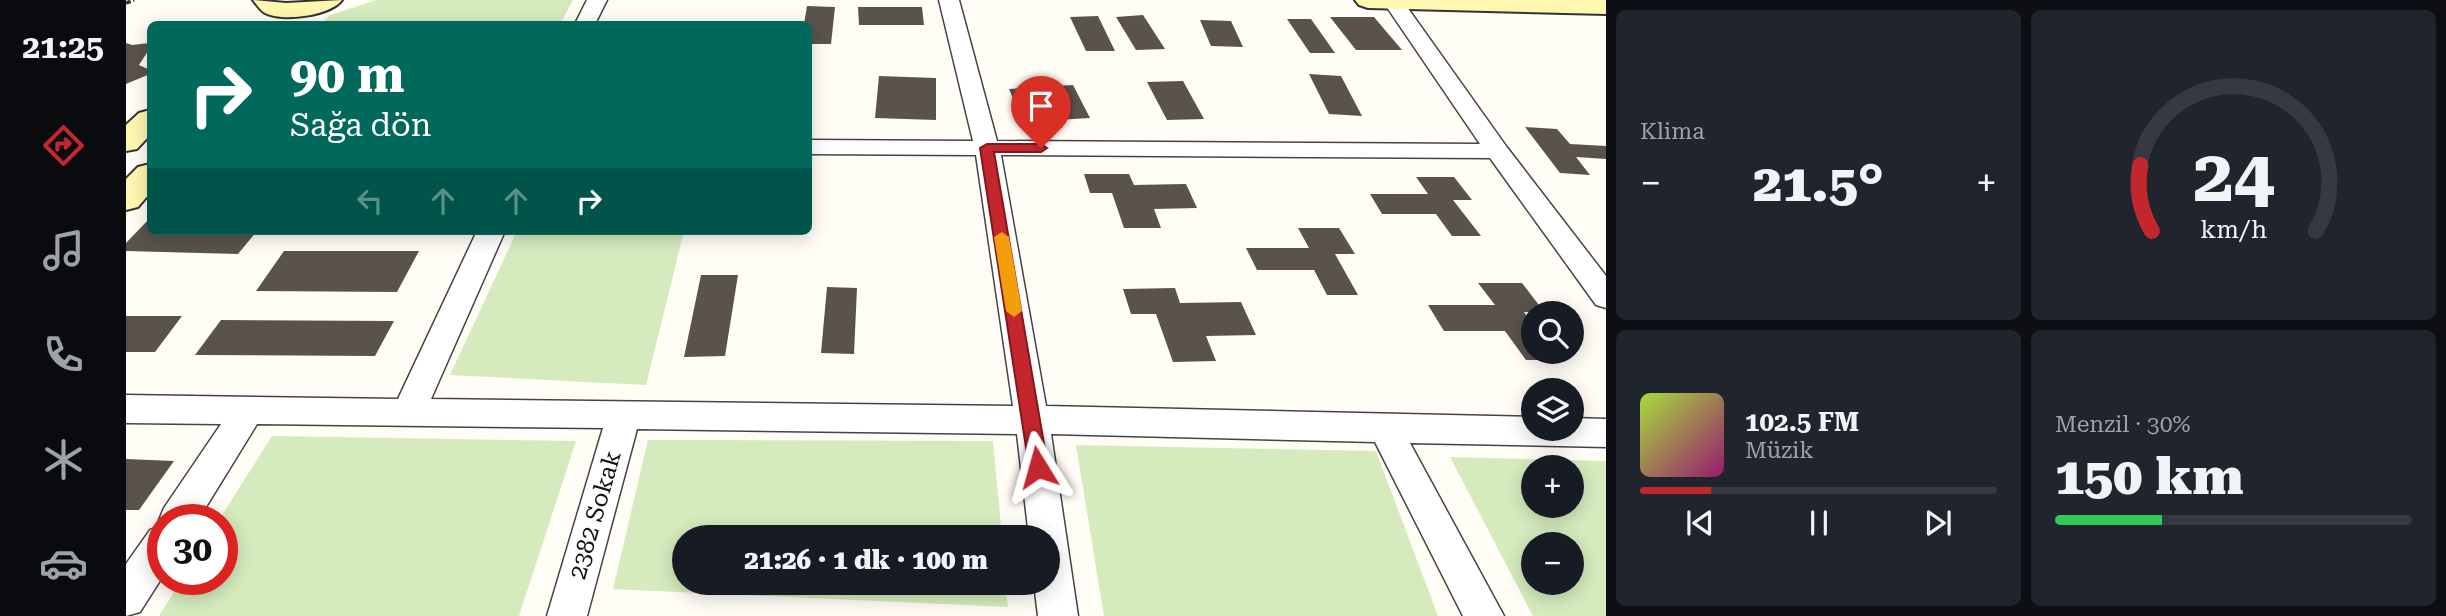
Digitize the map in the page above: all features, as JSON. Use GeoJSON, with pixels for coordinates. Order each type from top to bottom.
{"type":"FeatureCollection","features":[{"type":"Feature","properties":{"kind":"street"},"geometry":{"type":"LineString","coordinates":[[586,21],[597,0]]}},
{"type":"Feature","properties":{"kind":"street"},"geometry":{"type":"LineString","coordinates":[[949,0],[987,148],[1032,420],[1046,525]]}},
{"type":"Feature","properties":{"kind":"street"},"geometry":{"type":"LineString","coordinates":[[1368,0],[1606,6]]}},
{"type":"Feature","properties":{"kind":"street"},"geometry":{"type":"LineString","coordinates":[[1392,0],[1497,151],[1606,297]]}},
{"type":"Feature","properties":{"kind":"street"},"geometry":{"type":"LineString","coordinates":[[265,11],[311,10]]}},
{"type":"Feature","properties":{"kind":"street"},"geometry":{"type":"LineString","coordinates":[[126,141],[147,122]]}},
{"type":"Feature","properties":{"kind":"street"},"geometry":{"type":"LineString","coordinates":[[812,147],[1497,151]]}},
{"type":"Feature","properties":{"kind":"street"},"geometry":{"type":"LineString","coordinates":[[126,199],[147,177]]}},
{"type":"Feature","properties":{"kind":"street"},"geometry":{"type":"LineString","coordinates":[[409,411],[489,235]]}},
{"type":"Feature","properties":{"kind":"street"},"geometry":{"type":"LineString","coordinates":[[126,409],[1032,420],[1606,433]]}},
{"type":"Feature","properties":{"kind":"street"},"geometry":{"type":"LineString","coordinates":[[187,504],[249,410]]}},
{"type":"Feature","properties":{"kind":"street","name":"2382 Sokak"},"geometry":{"type":"LineString","coordinates":[[567,616],[624,414]]}},
{"type":"Feature","properties":{"kind":"street"},"geometry":{"type":"LineString","coordinates":[[1385,428],[1484,616]]}},
{"type":"Feature","properties":{"kind":"street"},"geometry":{"type":"LineString","coordinates":[[126,598],[147,566]]}},
{"type":"Feature","properties":{"kind":"street"},"geometry":{"type":"LineString","coordinates":[[1055,595],[1058,616]]}},
{"type":"Feature","properties":{"kind":"path"},"geometry":{"type":"LineString","coordinates":[[126,3],[134,0]]}},
{"type":"Feature","properties":{"kind":"green space"},"geometry":{"type":"Polygon","coordinates":[[[377,0],[573,0],[562,21],[324,21],[330,15],[377,0]]]}},
{"type":"Feature","properties":{"kind":"green space"},"geometry":{"type":"Polygon","coordinates":[[[515,235],[683,235],[646,385],[450,375],[515,235]]]}},
{"type":"Feature","properties":{"kind":"green space"},"geometry":{"type":"Polygon","coordinates":[[[272,436],[576,441],[519,616],[159,616],[172,595],[238,595],[238,504],[229,504],[272,436]]]}},
{"type":"Feature","properties":{"kind":"green space"},"geometry":{"type":"Polygon","coordinates":[[[648,440],[993,441],[1001,525],[672,525],[672,592],[613,589],[648,440]]]}},
{"type":"Feature","properties":{"kind":"green space"},"geometry":{"type":"Polygon","coordinates":[[[1076,445],[1376,451],[1438,616],[1104,616],[1076,445]]]}},
{"type":"Feature","properties":{"kind":"green space"},"geometry":{"type":"Polygon","coordinates":[[[1450,457],[1521,459],[1521,518],[1584,518],[1584,460],[1606,461],[1606,616],[1533,616],[1522,595],[1584,595],[1584,532],[1521,532],[1521,593],[1450,457]]]}},
{"type":"Feature","properties":{"kind":"green space"},"geometry":{"type":"Polygon","coordinates":[[[745,595],[1006,595],[1008,607],[745,595]]]}},
{"type":"Feature","properties":{"kind":"building"},"geometry":{"type":"Polygon","coordinates":[[[807,6],[835,7],[831,44],[812,44],[812,21],[804,21],[807,6]]]}},
{"type":"Feature","properties":{"kind":"building"},"geometry":{"type":"Polygon","coordinates":[[[858,7],[922,7],[924,25],[859,25],[858,7]]]}},
{"type":"Feature","properties":{"kind":"building"},"geometry":{"type":"Polygon","coordinates":[[[1143,15],[1165,49],[1136,50],[1116,17],[1143,15]]]}},
{"type":"Feature","properties":{"kind":"building"},"geometry":{"type":"Polygon","coordinates":[[[1098,16],[1115,51],[1086,51],[1070,17],[1098,16]]]}},
{"type":"Feature","properties":{"kind":"building"},"geometry":{"type":"Polygon","coordinates":[[[1330,17],[1374,17],[1402,50],[1356,50],[1330,17]]]}},
{"type":"Feature","properties":{"kind":"building"},"geometry":{"type":"Polygon","coordinates":[[[1287,19],[1311,19],[1335,53],[1310,53],[1287,19]]]}},
{"type":"Feature","properties":{"kind":"building"},"geometry":{"type":"Polygon","coordinates":[[[1200,20],[1231,21],[1243,47],[1211,46],[1200,20]]]}},
{"type":"Feature","properties":{"kind":"building"},"geometry":{"type":"Polygon","coordinates":[[[126,43],[147,43],[147,53],[139,65],[147,69],[147,75],[126,84],[126,43]]]}},
{"type":"Feature","properties":{"kind":"building"},"geometry":{"type":"Polygon","coordinates":[[[1309,74],[1341,76],[1362,116],[1329,114],[1309,74]]]}},
{"type":"Feature","properties":{"kind":"building"},"geometry":{"type":"Polygon","coordinates":[[[879,76],[936,78],[936,120],[875,118],[879,76]]]}},
{"type":"Feature","properties":{"kind":"building"},"geometry":{"type":"Polygon","coordinates":[[[1183,81],[1204,119],[1167,120],[1147,82],[1183,81]]]}},
{"type":"Feature","properties":{"kind":"building"},"geometry":{"type":"Polygon","coordinates":[[[1073,85],[1090,118],[1023,122],[1009,89],[1073,85]]]}},
{"type":"Feature","properties":{"kind":"building"},"geometry":{"type":"Polygon","coordinates":[[[1525,127],[1557,129],[1570,144],[1606,146],[1606,159],[1576,157],[1590,175],[1560,173],[1525,127]]]}},
{"type":"Feature","properties":{"kind":"building"},"geometry":{"type":"Polygon","coordinates":[[[1084,174],[1129,174],[1134,185],[1186,184],[1197,208],[1154,209],[1161,228],[1124,228],[1112,193],[1090,193],[1084,174]]]}},
{"type":"Feature","properties":{"kind":"building"},"geometry":{"type":"Polygon","coordinates":[[[1416,177],[1454,177],[1472,200],[1453,200],[1481,236],[1452,236],[1436,214],[1382,214],[1370,194],[1428,194],[1416,177]]]}},
{"type":"Feature","properties":{"kind":"building"},"geometry":{"type":"Polygon","coordinates":[[[147,221],[147,235],[254,235],[238,254],[126,251],[126,243],[147,221]]]}},
{"type":"Feature","properties":{"kind":"building"},"geometry":{"type":"Polygon","coordinates":[[[1298,228],[1339,228],[1355,254],[1335,254],[1358,295],[1327,295],[1314,270],[1257,270],[1246,248],[1309,248],[1298,228]]]}},
{"type":"Feature","properties":{"kind":"building"},"geometry":{"type":"Polygon","coordinates":[[[284,251],[419,251],[397,292],[256,291],[284,251]]]}},
{"type":"Feature","properties":{"kind":"building"},"geometry":{"type":"Polygon","coordinates":[[[701,275],[738,275],[725,356],[684,357],[701,275]]]}},
{"type":"Feature","properties":{"kind":"building"},"geometry":{"type":"Polygon","coordinates":[[[1478,283],[1522,283],[1536,301],[1521,301],[1521,353],[1505,331],[1444,331],[1428,305],[1495,305],[1478,283]]]}},
{"type":"Feature","properties":{"kind":"building"},"geometry":{"type":"Polygon","coordinates":[[[827,287],[857,288],[854,354],[821,353],[827,287]]]}},
{"type":"Feature","properties":{"kind":"building"},"geometry":{"type":"Polygon","coordinates":[[[1175,288],[1180,303],[1241,302],[1256,335],[1206,336],[1216,361],[1173,362],[1156,314],[1131,314],[1123,289],[1175,288]]]}},
{"type":"Feature","properties":{"kind":"building"},"geometry":{"type":"Polygon","coordinates":[[[126,316],[182,316],[155,352],[126,352],[126,316]]]}},
{"type":"Feature","properties":{"kind":"building"},"geometry":{"type":"Polygon","coordinates":[[[221,320],[394,321],[375,356],[195,355],[221,320]]]}},
{"type":"Feature","properties":{"kind":"building"},"geometry":{"type":"Polygon","coordinates":[[[126,459],[174,461],[139,510],[126,510],[126,459]]]}},
{"type":"Feature","properties":{"kind":"slow traffic"},"geometry":{"type":"LineString","coordinates":[[1002,237],[1014,311]]}},
{"type":"Feature","properties":{"kind":"route"},"geometry":{"type":"LineString","coordinates":[[1038,467],[987,148],[1041,148]]}}]}
